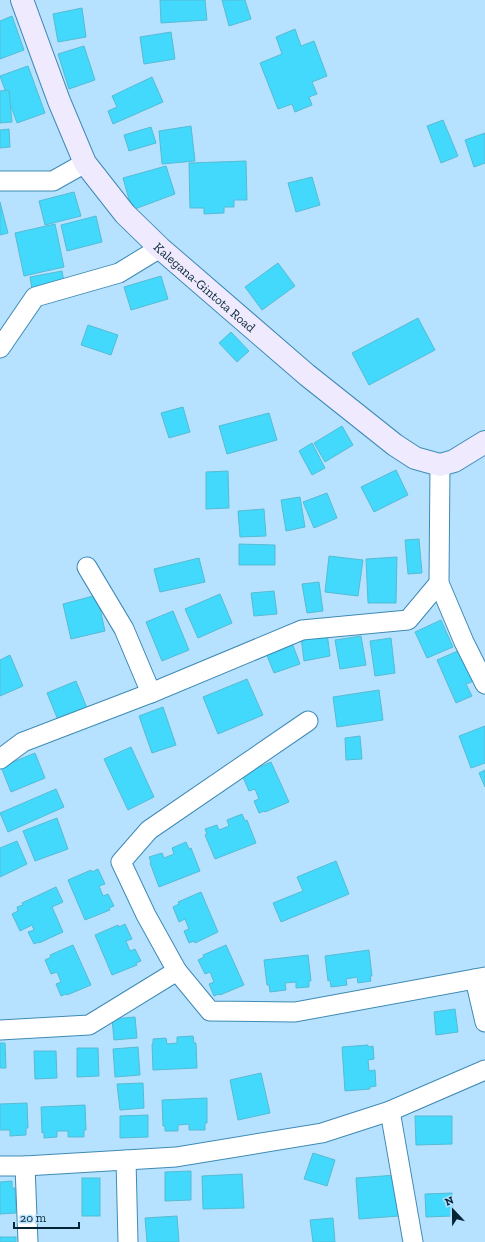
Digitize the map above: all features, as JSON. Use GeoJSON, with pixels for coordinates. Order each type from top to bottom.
{"type":"FeatureCollection","features":[{"type":"Feature","properties":{"kind":"main road","name":"Kalegana-Gintota Road"},"geometry":{"type":"LineString","coordinates":[[22,0],[59,101],[86,163],[125,214],[160,248],[307,375],[395,445],[415,458],[440,465]]}},
{"type":"Feature","properties":{"kind":"main road"},"geometry":{"type":"LineString","coordinates":[[440,465],[454,461],[485,442]]}},
{"type":"Feature","properties":{"kind":"street"},"geometry":{"type":"LineString","coordinates":[[0,181],[53,181],[86,163]]}},
{"type":"Feature","properties":{"kind":"street"},"geometry":{"type":"LineString","coordinates":[[0,348],[35,297],[119,273],[160,248]]}},
{"type":"Feature","properties":{"kind":"street"},"geometry":{"type":"LineString","coordinates":[[440,465],[439,583],[464,642],[485,684]]}},
{"type":"Feature","properties":{"kind":"street"},"geometry":{"type":"LineString","coordinates":[[87,567],[124,629],[151,693]]}},
{"type":"Feature","properties":{"kind":"street"},"geometry":{"type":"LineString","coordinates":[[0,758],[23,742],[151,693],[302,630],[408,620],[439,583]]}},
{"type":"Feature","properties":{"kind":"street"},"geometry":{"type":"LineString","coordinates":[[308,721],[149,830],[121,862],[146,915],[178,971],[210,1011],[295,1012],[480,978],[485,1022]]}},
{"type":"Feature","properties":{"kind":"street"},"geometry":{"type":"LineString","coordinates":[[0,1030],[89,1025],[178,971]]}},
{"type":"Feature","properties":{"kind":"street"},"geometry":{"type":"LineString","coordinates":[[0,1166],[25,1166],[176,1157],[322,1133],[390,1111],[485,1070]]}},
{"type":"Feature","properties":{"kind":"street"},"geometry":{"type":"LineString","coordinates":[[390,1111],[413,1242]]}},
{"type":"Feature","properties":{"kind":"street"},"geometry":{"type":"LineString","coordinates":[[126,1160],[128,1242]]}},
{"type":"Feature","properties":{"kind":"street"},"geometry":{"type":"LineString","coordinates":[[25,1166],[28,1242]]}},
{"type":"Feature","properties":{"kind":"building"},"geometry":{"type":"Polygon","coordinates":[[[160,0],[205,0],[207,20],[161,23],[160,0]]]}},
{"type":"Feature","properties":{"kind":"building"},"geometry":{"type":"Polygon","coordinates":[[[222,0],[245,0],[251,19],[229,26],[222,0]]]}},
{"type":"Feature","properties":{"kind":"building"},"geometry":{"type":"Polygon","coordinates":[[[82,8],[86,37],[58,42],[53,14],[82,8]]]}},
{"type":"Feature","properties":{"kind":"building"},"geometry":{"type":"Polygon","coordinates":[[[12,16],[24,50],[0,59],[0,21],[12,16]]]}},
{"type":"Feature","properties":{"kind":"building"},"geometry":{"type":"Polygon","coordinates":[[[295,29],[301,46],[314,41],[327,76],[312,82],[317,94],[309,97],[312,105],[295,112],[292,104],[278,109],[260,63],[282,54],[276,37],[295,29]]]}},
{"type":"Feature","properties":{"kind":"building"},"geometry":{"type":"Polygon","coordinates":[[[171,32],[175,59],[144,64],[140,37],[171,32]]]}},
{"type":"Feature","properties":{"kind":"building"},"geometry":{"type":"Polygon","coordinates":[[[84,46],[95,80],[69,89],[58,54],[84,46]]]}},
{"type":"Feature","properties":{"kind":"building"},"geometry":{"type":"Polygon","coordinates":[[[28,66],[45,113],[17,123],[0,76],[28,66]]]}},
{"type":"Feature","properties":{"kind":"building"},"geometry":{"type":"Polygon","coordinates":[[[152,77],[163,102],[113,124],[108,111],[117,107],[112,96],[152,77]]]}},
{"type":"Feature","properties":{"kind":"building"},"geometry":{"type":"Polygon","coordinates":[[[9,90],[12,122],[0,123],[0,91],[9,90]]]}},
{"type":"Feature","properties":{"kind":"building"},"geometry":{"type":"Polygon","coordinates":[[[443,120],[458,156],[441,163],[427,126],[443,120]]]}},
{"type":"Feature","properties":{"kind":"building"},"geometry":{"type":"Polygon","coordinates":[[[191,126],[195,161],[162,164],[159,131],[191,126]]]}},
{"type":"Feature","properties":{"kind":"building"},"geometry":{"type":"Polygon","coordinates":[[[151,127],[156,143],[129,151],[124,135],[151,127]]]}},
{"type":"Feature","properties":{"kind":"building"},"geometry":{"type":"Polygon","coordinates":[[[9,129],[10,147],[0,148],[0,130],[9,129]]]}},
{"type":"Feature","properties":{"kind":"building"},"geometry":{"type":"Polygon","coordinates":[[[485,133],[485,163],[474,167],[465,140],[485,133]]]}},
{"type":"Feature","properties":{"kind":"building"},"geometry":{"type":"Polygon","coordinates":[[[246,161],[247,200],[234,200],[234,207],[224,207],[224,213],[204,214],[204,208],[190,208],[189,163],[246,161]]]}},
{"type":"Feature","properties":{"kind":"building"},"geometry":{"type":"Polygon","coordinates":[[[166,166],[175,194],[132,210],[123,178],[166,166]]]}},
{"type":"Feature","properties":{"kind":"building"},"geometry":{"type":"Polygon","coordinates":[[[312,177],[320,205],[296,212],[288,183],[312,177]]]}},
{"type":"Feature","properties":{"kind":"building"},"geometry":{"type":"Polygon","coordinates":[[[74,192],[81,216],[45,225],[39,201],[74,192]]]}},
{"type":"Feature","properties":{"kind":"building"},"geometry":{"type":"Polygon","coordinates":[[[0,202],[8,233],[0,235],[0,202]]]}},
{"type":"Feature","properties":{"kind":"building"},"geometry":{"type":"Polygon","coordinates":[[[96,216],[102,242],[67,251],[61,225],[96,216]]]}},
{"type":"Feature","properties":{"kind":"building"},"geometry":{"type":"Polygon","coordinates":[[[55,224],[64,267],[24,276],[15,233],[55,224]]]}},
{"type":"Feature","properties":{"kind":"building"},"geometry":{"type":"Polygon","coordinates":[[[278,263],[295,286],[262,310],[245,287],[278,263]]]}},
{"type":"Feature","properties":{"kind":"building"},"geometry":{"type":"Polygon","coordinates":[[[62,271],[64,282],[32,289],[30,277],[62,271]]]}},
{"type":"Feature","properties":{"kind":"building"},"geometry":{"type":"Polygon","coordinates":[[[161,276],[168,299],[131,310],[124,287],[161,276]]]}},
{"type":"Feature","properties":{"kind":"building"},"geometry":{"type":"Polygon","coordinates":[[[418,318],[435,350],[369,385],[352,353],[418,318]]]}},
{"type":"Feature","properties":{"kind":"building"},"geometry":{"type":"Polygon","coordinates":[[[88,325],[118,335],[111,355],[81,345],[88,325]]]}},
{"type":"Feature","properties":{"kind":"building"},"geometry":{"type":"Polygon","coordinates":[[[231,332],[249,351],[237,362],[219,343],[231,332]]]}},
{"type":"Feature","properties":{"kind":"building"},"geometry":{"type":"Polygon","coordinates":[[[183,407],[190,432],[169,438],[161,413],[183,407]]]}},
{"type":"Feature","properties":{"kind":"building"},"geometry":{"type":"Polygon","coordinates":[[[269,413],[277,440],[227,454],[219,426],[269,413]]]}},
{"type":"Feature","properties":{"kind":"building"},"geometry":{"type":"Polygon","coordinates":[[[342,426],[353,445],[325,462],[314,443],[342,426]]]}},
{"type":"Feature","properties":{"kind":"building"},"geometry":{"type":"Polygon","coordinates":[[[312,443],[325,468],[312,475],[299,451],[312,443]]]}},
{"type":"Feature","properties":{"kind":"building"},"geometry":{"type":"Polygon","coordinates":[[[396,470],[408,495],[374,512],[361,487],[396,470]]]}},
{"type":"Feature","properties":{"kind":"building"},"geometry":{"type":"Polygon","coordinates":[[[228,471],[229,508],[206,509],[206,472],[228,471]]]}},
{"type":"Feature","properties":{"kind":"building"},"geometry":{"type":"Polygon","coordinates":[[[327,493],[337,518],[314,528],[303,502],[327,493]]]}},
{"type":"Feature","properties":{"kind":"building"},"geometry":{"type":"Polygon","coordinates":[[[300,497],[305,527],[286,531],[281,500],[300,497]]]}},
{"type":"Feature","properties":{"kind":"building"},"geometry":{"type":"Polygon","coordinates":[[[264,509],[266,536],[240,537],[238,511],[264,509]]]}},
{"type":"Feature","properties":{"kind":"building"},"geometry":{"type":"Polygon","coordinates":[[[419,539],[422,573],[408,574],[405,540],[419,539]]]}},
{"type":"Feature","properties":{"kind":"building"},"geometry":{"type":"Polygon","coordinates":[[[239,544],[275,545],[275,565],[239,565],[239,544]]]}},
{"type":"Feature","properties":{"kind":"building"},"geometry":{"type":"Polygon","coordinates":[[[329,556],[363,560],[358,596],[325,592],[329,556]]]}},
{"type":"Feature","properties":{"kind":"building"},"geometry":{"type":"Polygon","coordinates":[[[397,557],[396,603],[368,603],[366,559],[397,557]]]}},
{"type":"Feature","properties":{"kind":"building"},"geometry":{"type":"Polygon","coordinates":[[[199,558],[205,582],[160,592],[154,569],[199,558]]]}},
{"type":"Feature","properties":{"kind":"building"},"geometry":{"type":"Polygon","coordinates":[[[319,582],[323,611],[307,613],[302,584],[319,582]]]}},
{"type":"Feature","properties":{"kind":"building"},"geometry":{"type":"Polygon","coordinates":[[[274,591],[277,614],[254,616],[251,593],[274,591]]]}},
{"type":"Feature","properties":{"kind":"building"},"geometry":{"type":"Polygon","coordinates":[[[220,594],[232,623],[198,638],[185,609],[220,594]]]}},
{"type":"Feature","properties":{"kind":"building"},"geometry":{"type":"Polygon","coordinates":[[[97,595],[105,631],[71,639],[63,604],[97,595]]]}},
{"type":"Feature","properties":{"kind":"building"},"geometry":{"type":"Polygon","coordinates":[[[173,611],[189,650],[162,661],[146,622],[173,611]]]}},
{"type":"Feature","properties":{"kind":"building"},"geometry":{"type":"Polygon","coordinates":[[[441,620],[453,647],[427,658],[415,632],[441,620]]]}},
{"type":"Feature","properties":{"kind":"building"},"geometry":{"type":"Polygon","coordinates":[[[327,633],[330,656],[304,661],[301,637],[327,633]]]}},
{"type":"Feature","properties":{"kind":"building"},"geometry":{"type":"Polygon","coordinates":[[[361,636],[366,665],[340,669],[335,640],[361,636]]]}},
{"type":"Feature","properties":{"kind":"building"},"geometry":{"type":"Polygon","coordinates":[[[391,638],[395,673],[375,676],[370,641],[391,638]]]}},
{"type":"Feature","properties":{"kind":"building"},"geometry":{"type":"Polygon","coordinates":[[[292,643],[300,664],[274,673],[266,653],[292,643]]]}},
{"type":"Feature","properties":{"kind":"building"},"geometry":{"type":"Polygon","coordinates":[[[460,650],[474,681],[466,684],[472,696],[456,703],[437,660],[460,650]]]}},
{"type":"Feature","properties":{"kind":"building"},"geometry":{"type":"Polygon","coordinates":[[[10,655],[23,686],[0,696],[0,660],[10,655]]]}},
{"type":"Feature","properties":{"kind":"building"},"geometry":{"type":"Polygon","coordinates":[[[247,679],[263,715],[218,734],[203,697],[247,679]]]}},
{"type":"Feature","properties":{"kind":"building"},"geometry":{"type":"Polygon","coordinates":[[[76,681],[87,708],[58,720],[47,693],[76,681]]]}},
{"type":"Feature","properties":{"kind":"building"},"geometry":{"type":"Polygon","coordinates":[[[379,690],[383,720],[337,727],[333,697],[379,690]]]}},
{"type":"Feature","properties":{"kind":"building"},"geometry":{"type":"Polygon","coordinates":[[[163,707],[176,745],[152,753],[139,716],[163,707]]]}},
{"type":"Feature","properties":{"kind":"building"},"geometry":{"type":"Polygon","coordinates":[[[485,726],[485,763],[471,768],[459,736],[485,726]]]}},
{"type":"Feature","properties":{"kind":"building"},"geometry":{"type":"Polygon","coordinates":[[[360,736],[362,759],[346,760],[345,738],[360,736]]]}},
{"type":"Feature","properties":{"kind":"building"},"geometry":{"type":"Polygon","coordinates":[[[131,747],[154,797],[128,810],[104,759],[131,747]]]}},
{"type":"Feature","properties":{"kind":"building"},"geometry":{"type":"Polygon","coordinates":[[[35,753],[45,778],[11,792],[1,767],[35,753]]]}},
{"type":"Feature","properties":{"kind":"building"},"geometry":{"type":"Polygon","coordinates":[[[271,762],[289,802],[259,813],[254,801],[259,799],[255,789],[249,791],[243,777],[249,774],[248,772],[271,762]]]}},
{"type":"Feature","properties":{"kind":"building"},"geometry":{"type":"Polygon","coordinates":[[[485,770],[485,787],[479,773],[485,770]]]}},
{"type":"Feature","properties":{"kind":"building"},"geometry":{"type":"Polygon","coordinates":[[[56,789],[64,807],[8,832],[0,813],[56,789]]]}},
{"type":"Feature","properties":{"kind":"building"},"geometry":{"type":"Polygon","coordinates":[[[242,814],[245,821],[247,820],[256,843],[215,859],[205,835],[207,834],[205,829],[217,825],[219,830],[229,826],[227,820],[242,814]]]}},
{"type":"Feature","properties":{"kind":"building"},"geometry":{"type":"Polygon","coordinates":[[[57,818],[68,849],[35,861],[23,831],[57,818]]]}},
{"type":"Feature","properties":{"kind":"building"},"geometry":{"type":"Polygon","coordinates":[[[17,841],[27,864],[0,877],[0,848],[17,841]]]}},
{"type":"Feature","properties":{"kind":"building"},"geometry":{"type":"Polygon","coordinates":[[[186,842],[189,849],[191,848],[200,871],[159,887],[149,857],[162,853],[164,858],[174,854],[172,848],[186,842]]]}},
{"type":"Feature","properties":{"kind":"building"},"geometry":{"type":"Polygon","coordinates":[[[336,861],[349,894],[281,922],[273,903],[303,891],[297,877],[336,861]]]}},
{"type":"Feature","properties":{"kind":"building"},"geometry":{"type":"Polygon","coordinates":[[[98,869],[105,884],[99,886],[103,896],[108,894],[114,906],[109,908],[110,910],[85,920],[68,880],[91,870],[92,872],[98,869]]]}},
{"type":"Feature","properties":{"kind":"building"},"geometry":{"type":"Polygon","coordinates":[[[56,887],[63,902],[52,907],[63,932],[34,944],[28,932],[34,930],[32,925],[20,931],[12,914],[18,911],[17,907],[23,905],[22,903],[56,887]]]}},
{"type":"Feature","properties":{"kind":"building"},"geometry":{"type":"Polygon","coordinates":[[[201,892],[218,932],[195,943],[194,941],[189,943],[184,931],[189,929],[185,919],[179,922],[173,907],[179,904],[178,902],[201,892]]]}},
{"type":"Feature","properties":{"kind":"building"},"geometry":{"type":"Polygon","coordinates":[[[125,924],[132,939],[126,941],[130,951],[135,949],[141,961],[136,963],[137,965],[112,975],[95,935],[118,925],[119,927],[125,924]]]}},
{"type":"Feature","properties":{"kind":"building"},"geometry":{"type":"Polygon","coordinates":[[[73,945],[91,985],[61,996],[56,984],[61,982],[57,972],[51,974],[45,960],[51,957],[50,955],[73,945]]]}},
{"type":"Feature","properties":{"kind":"building"},"geometry":{"type":"Polygon","coordinates":[[[226,945],[244,985],[214,996],[209,984],[214,982],[210,972],[205,974],[198,960],[204,957],[203,955],[226,945]]]}},
{"type":"Feature","properties":{"kind":"building"},"geometry":{"type":"Polygon","coordinates":[[[369,950],[372,976],[370,976],[371,981],[358,983],[357,977],[346,979],[347,985],[331,987],[330,980],[328,981],[325,956],[369,950]]]}},
{"type":"Feature","properties":{"kind":"building"},"geometry":{"type":"Polygon","coordinates":[[[308,955],[311,981],[309,981],[309,987],[296,988],[296,982],[285,983],[286,990],[270,992],[269,985],[267,985],[264,960],[308,955]]]}},
{"type":"Feature","properties":{"kind":"building"},"geometry":{"type":"Polygon","coordinates":[[[455,1009],[458,1032],[436,1035],[434,1012],[455,1009]]]}},
{"type":"Feature","properties":{"kind":"building"},"geometry":{"type":"Polygon","coordinates":[[[135,1017],[137,1038],[114,1040],[112,1019],[135,1017]]]}},
{"type":"Feature","properties":{"kind":"building"},"geometry":{"type":"Polygon","coordinates":[[[193,1036],[194,1043],[196,1043],[197,1068],[153,1070],[153,1039],[166,1038],[167,1044],[177,1043],[177,1037],[193,1036]]]}},
{"type":"Feature","properties":{"kind":"building"},"geometry":{"type":"Polygon","coordinates":[[[0,1043],[5,1043],[6,1068],[0,1068],[0,1043]]]}},
{"type":"Feature","properties":{"kind":"building"},"geometry":{"type":"Polygon","coordinates":[[[368,1045],[368,1047],[373,1046],[374,1059],[368,1060],[369,1071],[375,1070],[376,1086],[370,1087],[370,1089],[345,1091],[342,1047],[368,1045]]]}},
{"type":"Feature","properties":{"kind":"building"},"geometry":{"type":"Polygon","coordinates":[[[138,1047],[140,1075],[115,1077],[113,1049],[138,1047]]]}},
{"type":"Feature","properties":{"kind":"building"},"geometry":{"type":"Polygon","coordinates":[[[77,1048],[98,1048],[99,1076],[77,1077],[77,1048]]]}},
{"type":"Feature","properties":{"kind":"building"},"geometry":{"type":"Polygon","coordinates":[[[34,1051],[56,1051],[57,1078],[35,1079],[34,1051]]]}},
{"type":"Feature","properties":{"kind":"building"},"geometry":{"type":"Polygon","coordinates":[[[261,1073],[270,1113],[238,1120],[230,1080],[261,1073]]]}},
{"type":"Feature","properties":{"kind":"building"},"geometry":{"type":"Polygon","coordinates":[[[143,1083],[144,1108],[120,1110],[117,1084],[143,1083]]]}},
{"type":"Feature","properties":{"kind":"building"},"geometry":{"type":"Polygon","coordinates":[[[207,1098],[207,1123],[205,1123],[205,1130],[189,1130],[189,1124],[178,1125],[178,1131],[165,1131],[165,1126],[163,1126],[162,1100],[207,1098]]]}},
{"type":"Feature","properties":{"kind":"building"},"geometry":{"type":"Polygon","coordinates":[[[27,1103],[28,1128],[26,1128],[26,1135],[10,1136],[10,1130],[0,1130],[0,1104],[27,1103]]]}},
{"type":"Feature","properties":{"kind":"building"},"geometry":{"type":"Polygon","coordinates":[[[85,1105],[86,1130],[84,1130],[84,1137],[68,1137],[68,1131],[57,1131],[57,1137],[44,1138],[44,1132],[42,1133],[41,1107],[85,1105]]]}},
{"type":"Feature","properties":{"kind":"building"},"geometry":{"type":"Polygon","coordinates":[[[148,1115],[148,1137],[120,1138],[120,1116],[148,1115]]]}},
{"type":"Feature","properties":{"kind":"building"},"geometry":{"type":"Polygon","coordinates":[[[415,1116],[452,1116],[452,1144],[416,1145],[415,1116]]]}},
{"type":"Feature","properties":{"kind":"building"},"geometry":{"type":"Polygon","coordinates":[[[313,1153],[335,1160],[327,1186],[304,1179],[313,1153]]]}},
{"type":"Feature","properties":{"kind":"building"},"geometry":{"type":"Polygon","coordinates":[[[191,1171],[191,1200],[165,1201],[165,1172],[191,1171]]]}},
{"type":"Feature","properties":{"kind":"building"},"geometry":{"type":"Polygon","coordinates":[[[242,1174],[244,1208],[203,1209],[202,1176],[242,1174]]]}},
{"type":"Feature","properties":{"kind":"building"},"geometry":{"type":"Polygon","coordinates":[[[396,1175],[399,1216],[359,1219],[356,1178],[396,1175]]]}},
{"type":"Feature","properties":{"kind":"building"},"geometry":{"type":"Polygon","coordinates":[[[82,1178],[100,1178],[100,1216],[82,1216],[82,1178]]]}},
{"type":"Feature","properties":{"kind":"building"},"geometry":{"type":"Polygon","coordinates":[[[12,1181],[12,1188],[15,1188],[16,1213],[0,1214],[0,1182],[12,1181]]]}},
{"type":"Feature","properties":{"kind":"building"},"geometry":{"type":"Polygon","coordinates":[[[452,1193],[453,1216],[426,1217],[425,1194],[452,1193]]]}},
{"type":"Feature","properties":{"kind":"building"},"geometry":{"type":"Polygon","coordinates":[[[177,1216],[179,1242],[147,1242],[145,1218],[177,1216]]]}},
{"type":"Feature","properties":{"kind":"building"},"geometry":{"type":"Polygon","coordinates":[[[333,1218],[335,1242],[313,1242],[310,1220],[333,1218]]]}},
{"type":"Feature","properties":{"kind":"building"},"geometry":{"type":"Polygon","coordinates":[[[0,1237],[16,1237],[16,1242],[0,1242],[0,1237]]]}}]}
